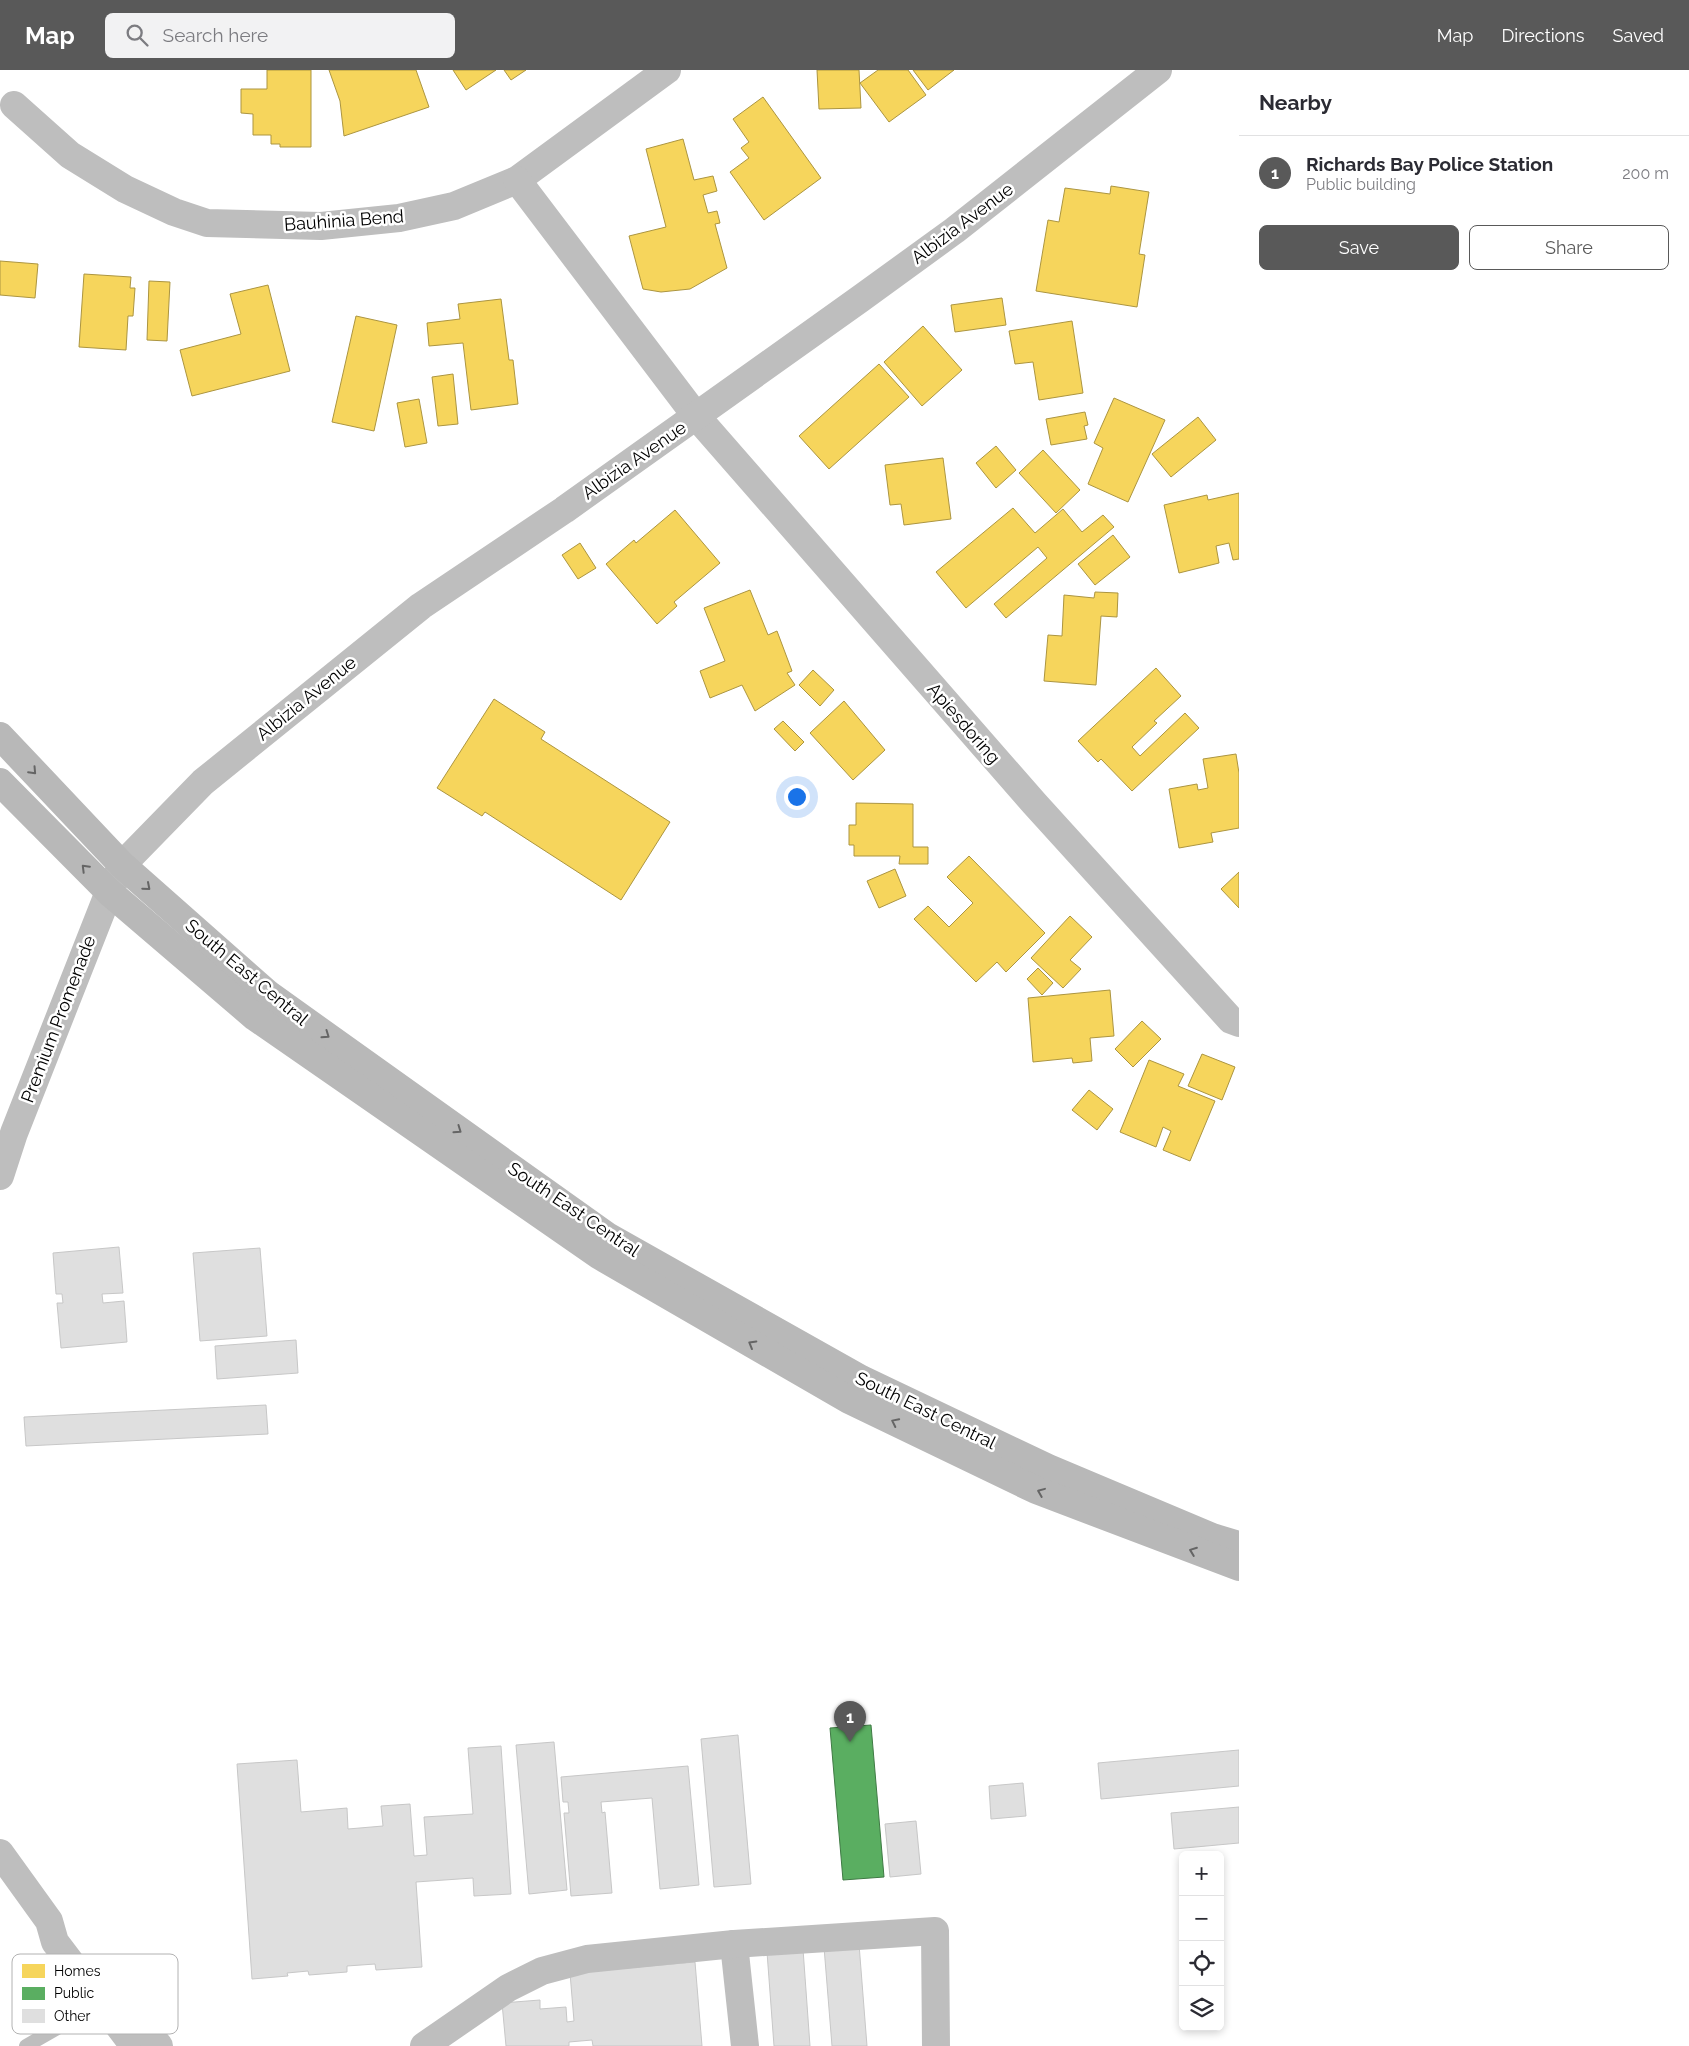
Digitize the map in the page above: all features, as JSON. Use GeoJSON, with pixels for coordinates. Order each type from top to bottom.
{"type":"FeatureCollection","features":[{"type":"Feature","properties":{"kind":"street","name":"Bauhinia Bend"},"geometry":{"type":"LineString","coordinates":[[14,105],[77,160],[125,189],[174,212],[207,223],[321,226],[399,218],[454,206],[517,180],[667,70]]}},
{"type":"Feature","properties":{"kind":"street","name":"Albizia Avenue"},"geometry":{"type":"LineString","coordinates":[[122,865],[203,782],[421,606],[564,510],[955,230],[1158,70]]}},
{"type":"Feature","properties":{"kind":"street","name":"Apiesdoring"},"geometry":{"type":"LineString","coordinates":[[517,180],[696,416],[1034,803],[1231,1020],[1239,1023]]}},
{"type":"Feature","properties":{"kind":"street","name":"South East Central"},"geometry":{"type":"LineString","coordinates":[[0,736],[122,865],[268,994],[607,1236],[861,1379],[1048,1468],[1212,1537],[1239,1546]]}},
{"type":"Feature","properties":{"kind":"street","name":"South East Central"},"geometry":{"type":"LineString","coordinates":[[0,782],[109,892],[255,1017],[600,1256],[858,1404],[1036,1490],[1239,1567]]}},
{"type":"Feature","properties":{"kind":"street","name":"Premium Promenade"},"geometry":{"type":"LineString","coordinates":[[0,1176],[14,1133],[109,892],[122,865]]}},
{"type":"Feature","properties":{"kind":"street"},"geometry":{"type":"LineString","coordinates":[[0,1853],[49,1921],[66,1933],[83,1954]]}},
{"type":"Feature","properties":{"kind":"street"},"geometry":{"type":"LineString","coordinates":[[49,1921],[55,1942],[64,1954]]}},
{"type":"Feature","properties":{"kind":"street"},"geometry":{"type":"LineString","coordinates":[[424,2046],[508,1988],[542,1971],[587,1959],[734,1944],[934,1931],[936,2046]]}},
{"type":"Feature","properties":{"kind":"street"},"geometry":{"type":"LineString","coordinates":[[734,1944],[745,2046]]}},
{"type":"Feature","properties":{"kind":"street"},"geometry":{"type":"LineString","coordinates":[[125,2034],[134,2046]]}},
{"type":"Feature","properties":{"kind":"street"},"geometry":{"type":"LineString","coordinates":[[149,2034],[159,2046]]}},
{"type":"Feature","properties":{"kind":"lane"},"geometry":{"type":"LineString","coordinates":[[26,2046],[47,2034]]}},
{"type":"Feature","properties":{"kind":"building: Homes"},"geometry":{"type":"Polygon","coordinates":[[[267,70],[311,70],[311,147],[280,147],[280,144],[271,144],[271,135],[253,135],[253,114],[241,113],[241,89],[267,89],[267,70]]]}},
{"type":"Feature","properties":{"kind":"building: Homes"},"geometry":{"type":"Polygon","coordinates":[[[329,70],[416,70],[429,107],[344,136],[340,101],[329,70]]]}},
{"type":"Feature","properties":{"kind":"building: Homes"},"geometry":{"type":"Polygon","coordinates":[[[453,70],[496,70],[466,90],[453,70]]]}},
{"type":"Feature","properties":{"kind":"building: Homes"},"geometry":{"type":"Polygon","coordinates":[[[504,70],[526,70],[511,80],[504,70]]]}},
{"type":"Feature","properties":{"kind":"building: Homes"},"geometry":{"type":"Polygon","coordinates":[[[817,70],[859,70],[861,108],[819,109],[817,70]]]}},
{"type":"Feature","properties":{"kind":"building: Homes"},"geometry":{"type":"Polygon","coordinates":[[[878,70],[908,70],[926,95],[889,122],[860,83],[878,70]]]}},
{"type":"Feature","properties":{"kind":"building: Homes"},"geometry":{"type":"Polygon","coordinates":[[[913,70],[954,70],[928,90],[913,70]]]}},
{"type":"Feature","properties":{"kind":"building: Homes"},"geometry":{"type":"Polygon","coordinates":[[[763,97],[821,178],[764,220],[730,172],[749,158],[741,148],[749,142],[733,119],[763,97]]]}},
{"type":"Feature","properties":{"kind":"building: Homes"},"geometry":{"type":"Polygon","coordinates":[[[683,139],[694,180],[713,176],[717,191],[703,195],[708,213],[717,211],[720,223],[715,224],[727,268],[690,289],[661,292],[643,289],[629,236],[666,227],[646,149],[683,139]]]}},
{"type":"Feature","properties":{"kind":"building: Homes"},"geometry":{"type":"Polygon","coordinates":[[[1111,186],[1149,192],[1139,254],[1145,255],[1137,307],[1036,291],[1048,220],[1059,222],[1065,188],[1110,194],[1111,186]]]}},
{"type":"Feature","properties":{"kind":"building: Homes"},"geometry":{"type":"Polygon","coordinates":[[[0,261],[38,264],[35,298],[0,295],[0,261]]]}},
{"type":"Feature","properties":{"kind":"building: Homes"},"geometry":{"type":"Polygon","coordinates":[[[84,274],[131,277],[130,288],[135,288],[133,316],[128,316],[126,350],[79,347],[84,274]]]}},
{"type":"Feature","properties":{"kind":"building: Homes"},"geometry":{"type":"Polygon","coordinates":[[[149,281],[170,282],[167,341],[147,340],[149,281]]]}},
{"type":"Feature","properties":{"kind":"building: Homes"},"geometry":{"type":"Polygon","coordinates":[[[268,285],[290,371],[192,396],[180,350],[241,334],[230,294],[268,285]]]}},
{"type":"Feature","properties":{"kind":"building: Homes"},"geometry":{"type":"Polygon","coordinates":[[[1002,298],[1006,325],[955,332],[951,305],[1002,298]]]}},
{"type":"Feature","properties":{"kind":"building: Homes"},"geometry":{"type":"Polygon","coordinates":[[[501,299],[509,360],[513,360],[518,404],[471,410],[463,343],[429,346],[427,323],[460,319],[458,304],[501,299]]]}},
{"type":"Feature","properties":{"kind":"building: Homes"},"geometry":{"type":"Polygon","coordinates":[[[356,316],[397,325],[374,431],[332,422],[356,316]]]}},
{"type":"Feature","properties":{"kind":"building: Homes"},"geometry":{"type":"Polygon","coordinates":[[[1072,321],[1083,393],[1039,400],[1033,362],[1015,364],[1009,331],[1072,321]]]}},
{"type":"Feature","properties":{"kind":"building: Homes"},"geometry":{"type":"Polygon","coordinates":[[[923,326],[962,370],[922,406],[884,362],[923,326]]]}},
{"type":"Feature","properties":{"kind":"building: Homes"},"geometry":{"type":"Polygon","coordinates":[[[879,364],[909,397],[829,469],[799,436],[879,364]]]}},
{"type":"Feature","properties":{"kind":"building: Homes"},"geometry":{"type":"Polygon","coordinates":[[[453,374],[458,424],[438,426],[432,377],[453,374]]]}},
{"type":"Feature","properties":{"kind":"building: Homes"},"geometry":{"type":"Polygon","coordinates":[[[1114,398],[1165,420],[1128,502],[1088,484],[1103,448],[1094,443],[1114,398]]]}},
{"type":"Feature","properties":{"kind":"building: Homes"},"geometry":{"type":"Polygon","coordinates":[[[419,399],[427,443],[405,447],[397,403],[419,399]]]}},
{"type":"Feature","properties":{"kind":"building: Homes"},"geometry":{"type":"Polygon","coordinates":[[[1085,412],[1088,425],[1084,426],[1087,439],[1051,445],[1046,419],[1085,412]]]}},
{"type":"Feature","properties":{"kind":"building: Homes"},"geometry":{"type":"Polygon","coordinates":[[[1198,417],[1216,440],[1171,477],[1152,454],[1198,417]]]}},
{"type":"Feature","properties":{"kind":"building: Homes"},"geometry":{"type":"Polygon","coordinates":[[[996,446],[1016,470],[996,488],[976,463],[996,446]]]}},
{"type":"Feature","properties":{"kind":"building: Homes"},"geometry":{"type":"Polygon","coordinates":[[[1043,450],[1080,490],[1056,513],[1019,473],[1043,450]]]}},
{"type":"Feature","properties":{"kind":"building: Homes"},"geometry":{"type":"Polygon","coordinates":[[[943,458],[951,519],[904,525],[901,504],[890,505],[885,465],[943,458]]]}},
{"type":"Feature","properties":{"kind":"building: Homes"},"geometry":{"type":"Polygon","coordinates":[[[1239,493],[1239,559],[1233,560],[1229,543],[1216,546],[1219,563],[1179,573],[1164,505],[1207,495],[1208,500],[1239,493]]]}},
{"type":"Feature","properties":{"kind":"building: Homes"},"geometry":{"type":"Polygon","coordinates":[[[1013,508],[1035,533],[1063,509],[1082,532],[1103,515],[1114,527],[1006,618],[994,604],[1047,558],[1038,547],[966,608],[936,572],[1013,508]]]}},
{"type":"Feature","properties":{"kind":"building: Homes"},"geometry":{"type":"Polygon","coordinates":[[[675,510],[720,563],[674,602],[677,606],[657,624],[606,564],[634,540],[636,543],[675,510]]]}},
{"type":"Feature","properties":{"kind":"building: Homes"},"geometry":{"type":"Polygon","coordinates":[[[1113,535],[1130,557],[1095,585],[1078,564],[1113,535]]]}},
{"type":"Feature","properties":{"kind":"building: Homes"},"geometry":{"type":"Polygon","coordinates":[[[580,543],[596,568],[578,579],[562,555],[580,543]]]}},
{"type":"Feature","properties":{"kind":"building: Homes"},"geometry":{"type":"Polygon","coordinates":[[[750,590],[768,635],[777,631],[792,671],[787,673],[795,685],[755,711],[742,685],[710,698],[700,671],[725,661],[704,608],[750,590]]]}},
{"type":"Feature","properties":{"kind":"building: Homes"},"geometry":{"type":"Polygon","coordinates":[[[1095,592],[1118,593],[1117,617],[1101,616],[1096,685],[1044,681],[1048,635],[1062,636],[1064,595],[1094,598],[1095,592]]]}},
{"type":"Feature","properties":{"kind":"building: Homes"},"geometry":{"type":"Polygon","coordinates":[[[1156,668],[1181,696],[1154,721],[1157,723],[1132,747],[1140,756],[1185,713],[1199,728],[1132,791],[1101,759],[1098,762],[1078,741],[1156,668]]]}},
{"type":"Feature","properties":{"kind":"building: Homes"},"geometry":{"type":"Polygon","coordinates":[[[813,670],[834,690],[820,706],[799,685],[813,670]]]}},
{"type":"Feature","properties":{"kind":"building: Homes"},"geometry":{"type":"Polygon","coordinates":[[[494,699],[545,732],[541,739],[670,822],[621,900],[485,812],[482,816],[437,788],[494,699]]]}},
{"type":"Feature","properties":{"kind":"building: Homes"},"geometry":{"type":"Polygon","coordinates":[[[844,701],[885,750],[853,780],[810,733],[844,701]]]}},
{"type":"Feature","properties":{"kind":"building: Homes"},"geometry":{"type":"Polygon","coordinates":[[[783,721],[804,742],[795,751],[774,729],[783,721]]]}},
{"type":"Feature","properties":{"kind":"building: Homes"},"geometry":{"type":"Polygon","coordinates":[[[1236,754],[1239,773],[1239,828],[1211,833],[1213,842],[1179,848],[1169,789],[1197,784],[1198,790],[1208,788],[1203,759],[1236,754]]]}},
{"type":"Feature","properties":{"kind":"building: Homes"},"geometry":{"type":"Polygon","coordinates":[[[856,803],[913,804],[913,847],[928,847],[928,864],[899,864],[900,856],[854,856],[854,845],[849,845],[849,825],[856,825],[856,803]]]}},
{"type":"Feature","properties":{"kind":"building: Homes"},"geometry":{"type":"Polygon","coordinates":[[[969,856],[1045,933],[1006,972],[997,962],[976,982],[914,919],[928,906],[949,927],[973,903],[947,877],[969,856]]]}},
{"type":"Feature","properties":{"kind":"building: Homes"},"geometry":{"type":"Polygon","coordinates":[[[895,869],[906,896],[879,908],[867,881],[895,869]]]}},
{"type":"Feature","properties":{"kind":"building: Homes"},"geometry":{"type":"Polygon","coordinates":[[[1239,872],[1239,908],[1221,889],[1239,872]]]}},
{"type":"Feature","properties":{"kind":"building: Homes"},"geometry":{"type":"Polygon","coordinates":[[[1070,916],[1092,937],[1070,960],[1081,969],[1063,988],[1031,958],[1070,916]]]}},
{"type":"Feature","properties":{"kind":"building: Homes"},"geometry":{"type":"Polygon","coordinates":[[[1038,968],[1053,983],[1042,995],[1027,979],[1038,968]]]}},
{"type":"Feature","properties":{"kind":"building: Homes"},"geometry":{"type":"Polygon","coordinates":[[[1110,990],[1114,1036],[1090,1038],[1092,1061],[1073,1063],[1072,1058],[1033,1062],[1028,998],[1110,990]]]}},
{"type":"Feature","properties":{"kind":"building: Homes"},"geometry":{"type":"Polygon","coordinates":[[[1142,1021],[1161,1039],[1133,1067],[1115,1049],[1142,1021]]]}},
{"type":"Feature","properties":{"kind":"building: Homes"},"geometry":{"type":"Polygon","coordinates":[[[1202,1054],[1235,1067],[1222,1100],[1188,1086],[1202,1054]]]}},
{"type":"Feature","properties":{"kind":"building: Homes"},"geometry":{"type":"Polygon","coordinates":[[[1149,1060],[1184,1074],[1178,1086],[1215,1101],[1190,1161],[1163,1150],[1171,1131],[1163,1127],[1156,1147],[1120,1132],[1149,1060]]]}},
{"type":"Feature","properties":{"kind":"building: Homes"},"geometry":{"type":"Polygon","coordinates":[[[1089,1090],[1113,1109],[1097,1130],[1072,1110],[1089,1090]]]}},
{"type":"Feature","properties":{"kind":"building: Public"},"geometry":{"type":"Polygon","coordinates":[[[871,1725],[884,1877],[843,1880],[830,1728],[871,1725]]]}},
{"type":"Feature","properties":{"kind":"building: Other"},"geometry":{"type":"Polygon","coordinates":[[[119,1247],[123,1293],[102,1294],[103,1303],[124,1301],[127,1342],[61,1348],[57,1303],[63,1303],[62,1294],[56,1294],[53,1253],[119,1247]]]}},
{"type":"Feature","properties":{"kind":"building: Other"},"geometry":{"type":"Polygon","coordinates":[[[260,1248],[267,1336],[200,1341],[193,1253],[260,1248]]]}},
{"type":"Feature","properties":{"kind":"building: Other"},"geometry":{"type":"Polygon","coordinates":[[[296,1340],[298,1373],[217,1379],[215,1346],[296,1340]]]}},
{"type":"Feature","properties":{"kind":"building: Other"},"geometry":{"type":"Polygon","coordinates":[[[266,1405],[268,1434],[26,1446],[24,1417],[266,1405]]]}},
{"type":"Feature","properties":{"kind":"building: Other"},"geometry":{"type":"Polygon","coordinates":[[[738,1735],[751,1884],[714,1887],[701,1739],[738,1735]]]}},
{"type":"Feature","properties":{"kind":"building: Other"},"geometry":{"type":"Polygon","coordinates":[[[554,1742],[567,1890],[529,1894],[516,1745],[554,1742]]]}},
{"type":"Feature","properties":{"kind":"building: Other"},"geometry":{"type":"Polygon","coordinates":[[[501,1746],[511,1894],[474,1896],[473,1878],[416,1882],[422,1967],[376,1970],[375,1964],[347,1966],[347,1972],[309,1975],[308,1971],[287,1973],[288,1976],[252,1979],[237,1764],[297,1760],[301,1812],[347,1808],[348,1829],[383,1826],[381,1806],[410,1804],[414,1856],[427,1855],[424,1817],[473,1814],[468,1748],[501,1746]]]}},
{"type":"Feature","properties":{"kind":"building: Other"},"geometry":{"type":"Polygon","coordinates":[[[1239,1750],[1239,1786],[1101,1799],[1098,1763],[1239,1750]]]}},
{"type":"Feature","properties":{"kind":"building: Other"},"geometry":{"type":"Polygon","coordinates":[[[688,1766],[699,1885],[660,1889],[652,1798],[601,1802],[602,1813],[605,1812],[612,1893],[571,1896],[564,1813],[569,1813],[568,1802],[563,1802],[561,1777],[688,1766]]]}},
{"type":"Feature","properties":{"kind":"building: Other"},"geometry":{"type":"Polygon","coordinates":[[[1023,1783],[1026,1816],[991,1819],[989,1786],[1023,1783]]]}},
{"type":"Feature","properties":{"kind":"building: Other"},"geometry":{"type":"Polygon","coordinates":[[[1239,1807],[1239,1843],[1174,1849],[1171,1813],[1239,1807]]]}},
{"type":"Feature","properties":{"kind":"building: Other"},"geometry":{"type":"Polygon","coordinates":[[[916,1821],[921,1874],[890,1877],[885,1824],[916,1821]]]}},
{"type":"Feature","properties":{"kind":"building: Other"},"geometry":{"type":"Polygon","coordinates":[[[859,1944],[867,2046],[832,2046],[824,1947],[859,1944]]]}},
{"type":"Feature","properties":{"kind":"building: Other"},"geometry":{"type":"Polygon","coordinates":[[[803,1949],[810,2046],[774,2046],[767,1952],[803,1949]]]}},
{"type":"Feature","properties":{"kind":"building: Other"},"geometry":{"type":"Polygon","coordinates":[[[695,1962],[702,2046],[593,2046],[592,2040],[569,2042],[569,2046],[506,2046],[502,2003],[540,2000],[540,2009],[566,2007],[567,2022],[574,2021],[570,1973],[695,1962]]]}},
{"type":"Feature","properties":{"kind":"place","name":"Richards Bay Police Station"},"geometry":{"type":"Point","coordinates":[850,1742]}}]}
